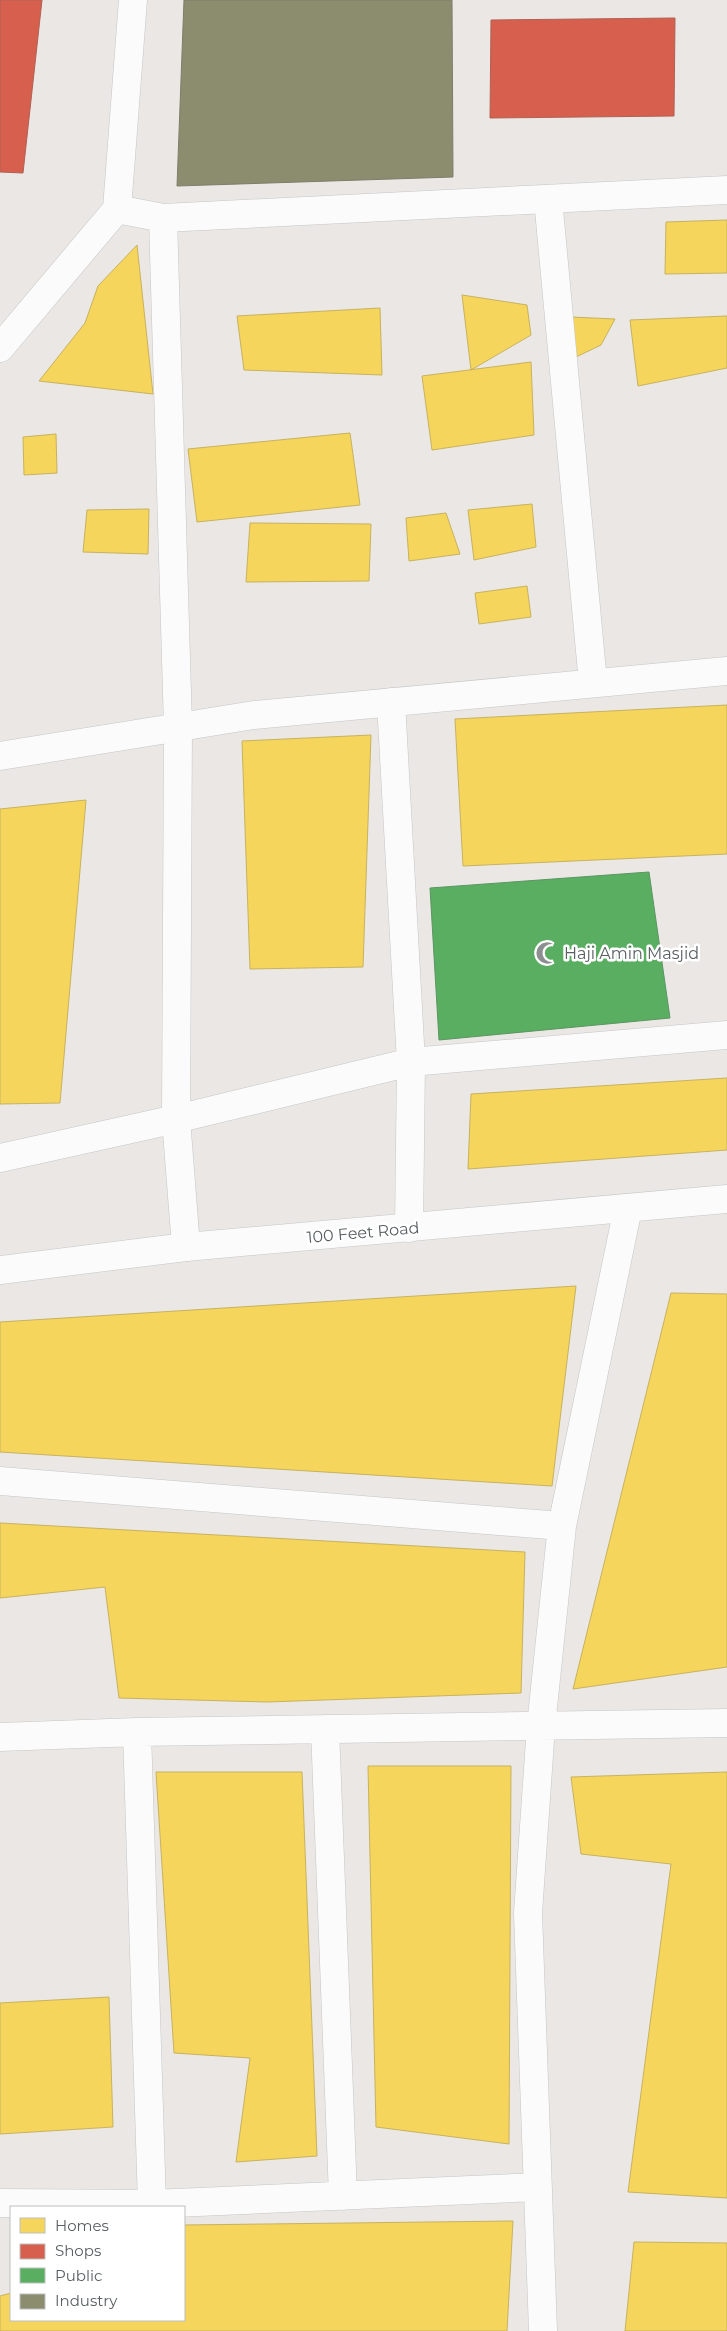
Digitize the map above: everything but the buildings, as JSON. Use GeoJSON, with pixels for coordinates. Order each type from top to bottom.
{"type":"FeatureCollection","features":[{"type":"Feature","properties":{"kind":"street"},"geometry":{"type":"LineString","coordinates":[[0,348],[117,209],[133,0]]}},
{"type":"Feature","properties":{"kind":"street"},"geometry":{"type":"LineString","coordinates":[[117,209],[163,218],[727,190]]}},
{"type":"Feature","properties":{"kind":"street"},"geometry":{"type":"LineString","coordinates":[[548,199],[593,683]]}},
{"type":"Feature","properties":{"kind":"street"},"geometry":{"type":"LineString","coordinates":[[163,218],[178,727],[176,1119],[186,1248]]}},
{"type":"Feature","properties":{"kind":"street"},"geometry":{"type":"LineString","coordinates":[[0,756],[254,715],[727,671]]}},
{"type":"Feature","properties":{"kind":"street"},"geometry":{"type":"LineString","coordinates":[[390,702],[411,1062],[409,1228]]}},
{"type":"Feature","properties":{"kind":"street"},"geometry":{"type":"LineString","coordinates":[[0,1158],[176,1119],[411,1062],[727,1035]]}},
{"type":"Feature","properties":{"kind":"street","name":"100 Feet Road"},"geometry":{"type":"LineString","coordinates":[[0,1270],[186,1248],[727,1199]]}},
{"type":"Feature","properties":{"kind":"street"},"geometry":{"type":"LineString","coordinates":[[543,2331],[528,1912],[541,1726],[562,1526],[628,1208]]}},
{"type":"Feature","properties":{"kind":"street"},"geometry":{"type":"LineString","coordinates":[[0,1481],[562,1526]]}},
{"type":"Feature","properties":{"kind":"street"},"geometry":{"type":"LineString","coordinates":[[0,1737],[137,1732],[727,1722]]}},
{"type":"Feature","properties":{"kind":"street"},"geometry":{"type":"LineString","coordinates":[[325,1729],[343,2196]]}},
{"type":"Feature","properties":{"kind":"street"},"geometry":{"type":"LineString","coordinates":[[137,1732],[152,2204]]}},
{"type":"Feature","properties":{"kind":"street"},"geometry":{"type":"LineString","coordinates":[[0,2203],[152,2204],[537,2186]]}},
{"type":"Feature","properties":{"kind":"place","name":"Haji Amin Masjid"},"geometry":{"type":"Point","coordinates":[547,953]}}]}
